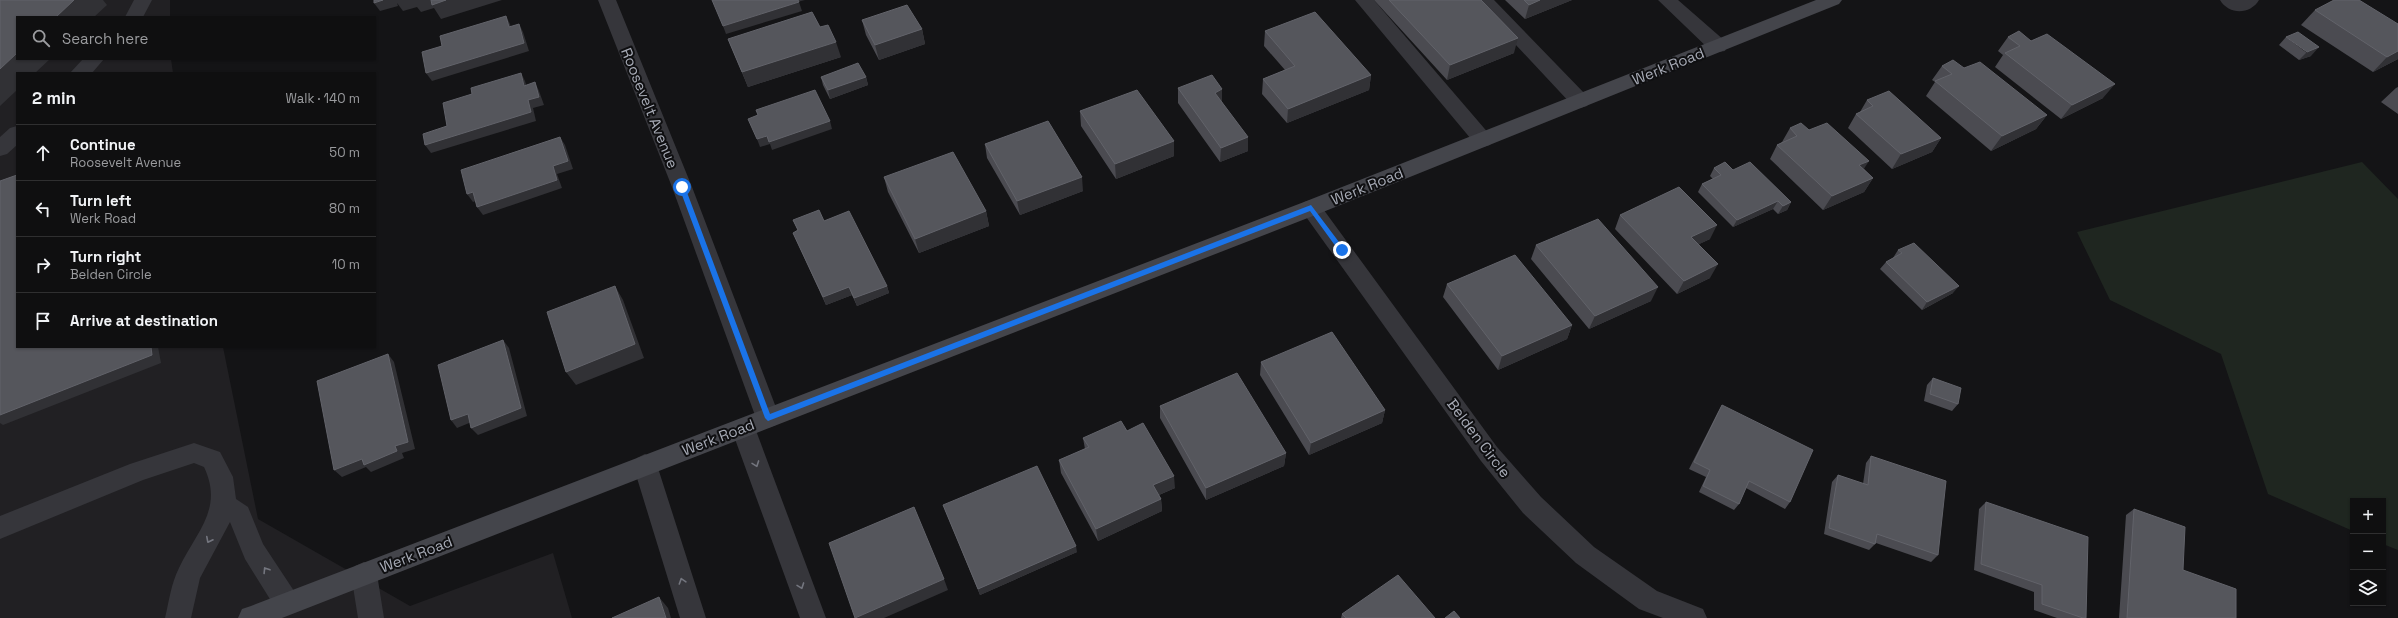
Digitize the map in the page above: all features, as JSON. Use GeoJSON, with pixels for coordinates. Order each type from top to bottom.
{"type":"FeatureCollection","features":[{"type":"Feature","properties":{"kind":"main road","name":"Werk Road"},"geometry":{"type":"LineString","coordinates":[[251,618],[1311,208],[1833,0]]}},
{"type":"Feature","properties":{"kind":"street"},"geometry":{"type":"LineString","coordinates":[[135,16],[143,0]]}},
{"type":"Feature","properties":{"kind":"street","name":"Roosevelt Avenue"},"geometry":{"type":"LineString","coordinates":[[607,0],[682,187],[768,418]]}},
{"type":"Feature","properties":{"kind":"street"},"geometry":{"type":"LineString","coordinates":[[1364,0],[1482,140]]}},
{"type":"Feature","properties":{"kind":"street"},"geometry":{"type":"LineString","coordinates":[[1482,0],[1580,101]]}},
{"type":"Feature","properties":{"kind":"street"},"geometry":{"type":"LineString","coordinates":[[1667,0],[1718,46]]}},
{"type":"Feature","properties":{"kind":"street"},"geometry":{"type":"LineString","coordinates":[[2229,0],[2238,6],[2250,0]]}},
{"type":"Feature","properties":{"kind":"street"},"geometry":{"type":"LineString","coordinates":[[81,72],[94,60]]}},
{"type":"Feature","properties":{"kind":"street"},"geometry":{"type":"LineString","coordinates":[[0,149],[16,134]]}},
{"type":"Feature","properties":{"kind":"street","name":"Belden Circle"},"geometry":{"type":"LineString","coordinates":[[1311,208],[1489,454],[1532,506],[1585,555],[1648,600],[1694,618]]}},
{"type":"Feature","properties":{"kind":"street"},"geometry":{"type":"LineString","coordinates":[[743,428],[813,618]]}},
{"type":"Feature","properties":{"kind":"street"},"geometry":{"type":"LineString","coordinates":[[0,528],[138,471],[194,454],[212,459],[221,474],[225,505],[210,540],[188,576],[178,618]]}},
{"type":"Feature","properties":{"kind":"street"},"geometry":{"type":"LineString","coordinates":[[645,465],[693,618]]}},
{"type":"Feature","properties":{"kind":"street"},"geometry":{"type":"LineString","coordinates":[[225,505],[239,516],[254,551],[287,604]]}},
{"type":"Feature","properties":{"kind":"street"},"geometry":{"type":"LineString","coordinates":[[364,574],[371,618]]}},
{"type":"Feature","properties":{"kind":"shaded area"},"geometry":{"type":"Polygon","coordinates":[[[0,0],[170,0],[170,16],[16,16],[16,60],[171,60],[173,72],[16,72],[16,348],[223,348],[258,519],[410,606],[553,553],[572,618],[0,618],[0,0]]]}},
{"type":"Feature","properties":{"kind":"shaded area"},"geometry":{"type":"Polygon","coordinates":[[[2362,162],[2398,199],[2398,550],[2386,545],[2386,498],[2350,498],[2350,530],[2268,494],[2221,354],[2110,300],[2077,232],[2362,162]]]}},
{"type":"Feature","properties":{"kind":"building"},"geometry":{"type":"Polygon","coordinates":[[[0,0],[74,0],[57,16],[16,16],[16,54],[0,69],[0,0]]]}},
{"type":"Feature","properties":{"kind":"building"},"geometry":{"type":"Polygon","coordinates":[[[374,0],[383,0],[374,3],[374,0]]]}},
{"type":"Feature","properties":{"kind":"building"},"geometry":{"type":"Polygon","coordinates":[[[431,0],[446,0],[432,5],[431,0]]]}},
{"type":"Feature","properties":{"kind":"building"},"geometry":{"type":"Polygon","coordinates":[[[712,0],[798,0],[799,2],[723,26],[712,0]]]}},
{"type":"Feature","properties":{"kind":"building"},"geometry":{"type":"Polygon","coordinates":[[[1389,0],[1481,0],[1518,38],[1450,65],[1389,0]]]}},
{"type":"Feature","properties":{"kind":"building"},"geometry":{"type":"Polygon","coordinates":[[[1524,0],[1540,0],[1529,5],[1524,0]]]}},
{"type":"Feature","properties":{"kind":"building"},"geometry":{"type":"Polygon","coordinates":[[[2334,0],[2359,0],[2398,24],[2398,51],[2387,57],[2315,10],[2334,0]]]}},
{"type":"Feature","properties":{"kind":"building"},"geometry":{"type":"Polygon","coordinates":[[[907,5],[922,29],[875,45],[862,20],[907,5]]]}},
{"type":"Feature","properties":{"kind":"building"},"geometry":{"type":"Polygon","coordinates":[[[812,12],[820,27],[828,25],[836,42],[742,72],[728,39],[812,12]]]}},
{"type":"Feature","properties":{"kind":"building"},"geometry":{"type":"Polygon","coordinates":[[[1315,12],[1371,75],[1288,109],[1263,79],[1295,66],[1265,31],[1315,12]]]}},
{"type":"Feature","properties":{"kind":"building"},"geometry":{"type":"Polygon","coordinates":[[[506,16],[509,27],[519,24],[524,43],[426,73],[422,52],[442,46],[440,36],[506,16]]]}},
{"type":"Feature","properties":{"kind":"building"},"geometry":{"type":"Polygon","coordinates":[[[2019,31],[2031,41],[2047,34],[2115,84],[2072,105],[2005,53],[2020,46],[2008,37],[2019,31]]]}},
{"type":"Feature","properties":{"kind":"building"},"geometry":{"type":"Polygon","coordinates":[[[2298,32],[2319,47],[2307,52],[2286,37],[2298,32]]]}},
{"type":"Feature","properties":{"kind":"building"},"geometry":{"type":"Polygon","coordinates":[[[1953,60],[1964,68],[1980,62],[2047,115],[2002,136],[1935,81],[1952,74],[1942,66],[1953,60]]]}},
{"type":"Feature","properties":{"kind":"building"},"geometry":{"type":"Polygon","coordinates":[[[858,63],[866,77],[828,90],[821,77],[858,63]]]}},
{"type":"Feature","properties":{"kind":"building"},"geometry":{"type":"Polygon","coordinates":[[[521,73],[524,86],[535,82],[539,97],[528,100],[531,112],[425,145],[423,134],[447,126],[443,103],[472,94],[471,88],[521,73]]]}},
{"type":"Feature","properties":{"kind":"building"},"geometry":{"type":"Polygon","coordinates":[[[1212,75],[1222,89],[1215,93],[1248,137],[1221,148],[1178,88],[1212,75]]]}},
{"type":"Feature","properties":{"kind":"building"},"geometry":{"type":"Polygon","coordinates":[[[815,90],[830,121],[769,142],[767,136],[757,139],[748,119],[758,115],[756,110],[815,90]]]}},
{"type":"Feature","properties":{"kind":"building"},"geometry":{"type":"Polygon","coordinates":[[[1137,90],[1174,141],[1115,164],[1080,111],[1137,90]]]}},
{"type":"Feature","properties":{"kind":"building"},"geometry":{"type":"Polygon","coordinates":[[[1889,91],[1941,138],[1901,154],[1856,114],[1873,106],[1867,100],[1889,91]]]}},
{"type":"Feature","properties":{"kind":"building"},"geometry":{"type":"Polygon","coordinates":[[[1048,121],[1082,177],[1017,201],[985,144],[1048,121]]]}},
{"type":"Feature","properties":{"kind":"building"},"geometry":{"type":"Polygon","coordinates":[[[1801,123],[1809,130],[1827,123],[1869,161],[1859,165],[1873,178],[1832,196],[1777,145],[1797,136],[1790,128],[1801,123]]]}},
{"type":"Feature","properties":{"kind":"building"},"geometry":{"type":"Polygon","coordinates":[[[560,137],[568,161],[553,166],[557,180],[477,207],[473,192],[467,194],[461,170],[560,137]]]}},
{"type":"Feature","properties":{"kind":"building"},"geometry":{"type":"Polygon","coordinates":[[[953,152],[986,211],[915,239],[884,177],[953,152]]]}},
{"type":"Feature","properties":{"kind":"building"},"geometry":{"type":"Polygon","coordinates":[[[1725,162],[1733,170],[1750,162],[1791,202],[1783,206],[1778,201],[1737,220],[1702,184],[1721,175],[1714,168],[1725,162]]]}},
{"type":"Feature","properties":{"kind":"building"},"geometry":{"type":"Polygon","coordinates":[[[16,175],[16,348],[151,348],[152,355],[0,415],[0,181],[16,175]]]}},
{"type":"Feature","properties":{"kind":"building"},"geometry":{"type":"Polygon","coordinates":[[[1679,187],[1717,225],[1691,237],[1718,264],[1684,281],[1620,215],[1679,187]]]}},
{"type":"Feature","properties":{"kind":"building"},"geometry":{"type":"Polygon","coordinates":[[[819,210],[824,221],[849,211],[887,286],[854,298],[849,287],[823,297],[793,233],[798,230],[793,220],[819,210]]]}},
{"type":"Feature","properties":{"kind":"building"},"geometry":{"type":"Polygon","coordinates":[[[1598,219],[1658,287],[1595,316],[1536,245],[1598,219]]]}},
{"type":"Feature","properties":{"kind":"building"},"geometry":{"type":"Polygon","coordinates":[[[1914,243],[1959,286],[1927,302],[1886,262],[1902,253],[1898,250],[1914,243]]]}},
{"type":"Feature","properties":{"kind":"building"},"geometry":{"type":"Polygon","coordinates":[[[1515,255],[1572,325],[1502,356],[1447,284],[1515,255]]]}},
{"type":"Feature","properties":{"kind":"building"},"geometry":{"type":"Polygon","coordinates":[[[615,286],[635,344],[566,372],[547,312],[615,286]]]}},
{"type":"Feature","properties":{"kind":"building"},"geometry":{"type":"Polygon","coordinates":[[[1332,332],[1385,410],[1311,443],[1261,362],[1332,332]]]}},
{"type":"Feature","properties":{"kind":"building"},"geometry":{"type":"Polygon","coordinates":[[[503,340],[521,408],[471,428],[468,414],[451,420],[438,365],[503,340]]]}},
{"type":"Feature","properties":{"kind":"building"},"geometry":{"type":"Polygon","coordinates":[[[388,354],[408,442],[395,446],[397,451],[364,465],[362,459],[334,470],[317,381],[388,354]]]}},
{"type":"Feature","properties":{"kind":"building"},"geometry":{"type":"Polygon","coordinates":[[[1237,373],[1286,453],[1206,488],[1160,406],[1237,373]]]}},
{"type":"Feature","properties":{"kind":"building"},"geometry":{"type":"Polygon","coordinates":[[[1933,378],[1961,388],[1958,404],[1930,394],[1933,378]]]}},
{"type":"Feature","properties":{"kind":"building"},"geometry":{"type":"Polygon","coordinates":[[[1722,405],[1813,450],[1790,502],[1749,481],[1739,504],[1703,486],[1710,470],[1694,462],[1722,405]]]}},
{"type":"Feature","properties":{"kind":"building"},"geometry":{"type":"Polygon","coordinates":[[[1121,421],[1127,431],[1143,423],[1174,476],[1153,485],[1161,499],[1096,529],[1059,460],[1089,447],[1083,438],[1121,421]]]}},
{"type":"Feature","properties":{"kind":"building"},"geometry":{"type":"Polygon","coordinates":[[[1871,456],[1946,481],[1938,555],[1877,534],[1875,544],[1829,528],[1838,475],[1868,485],[1871,456]]]}},
{"type":"Feature","properties":{"kind":"building"},"geometry":{"type":"Polygon","coordinates":[[[1037,466],[1076,546],[978,589],[943,505],[1037,466]]]}},
{"type":"Feature","properties":{"kind":"building"},"geometry":{"type":"Polygon","coordinates":[[[1986,502],[2088,537],[2086,618],[2042,604],[2042,585],[1981,564],[1986,502]]]}},
{"type":"Feature","properties":{"kind":"building"},"geometry":{"type":"Polygon","coordinates":[[[914,507],[944,579],[855,618],[829,543],[914,507]]]}},
{"type":"Feature","properties":{"kind":"building"},"geometry":{"type":"Polygon","coordinates":[[[2134,509],[2185,527],[2183,570],[2236,589],[2236,618],[2127,618],[2134,509]]]}},
{"type":"Feature","properties":{"kind":"building"},"geometry":{"type":"Polygon","coordinates":[[[1398,575],[1435,618],[1346,618],[1342,614],[1398,575]]]}},
{"type":"Feature","properties":{"kind":"building"},"geometry":{"type":"Polygon","coordinates":[[[659,597],[666,618],[612,618],[659,597]]]}},
{"type":"Feature","properties":{"kind":"building"},"geometry":{"type":"Polygon","coordinates":[[[1454,611],[1460,618],[1445,618],[1454,611]]]}},
{"type":"Feature","properties":{"kind":"route"},"geometry":{"type":"LineString","coordinates":[[682,187],[768,418],[1311,208],[1342,250]]}}]}
